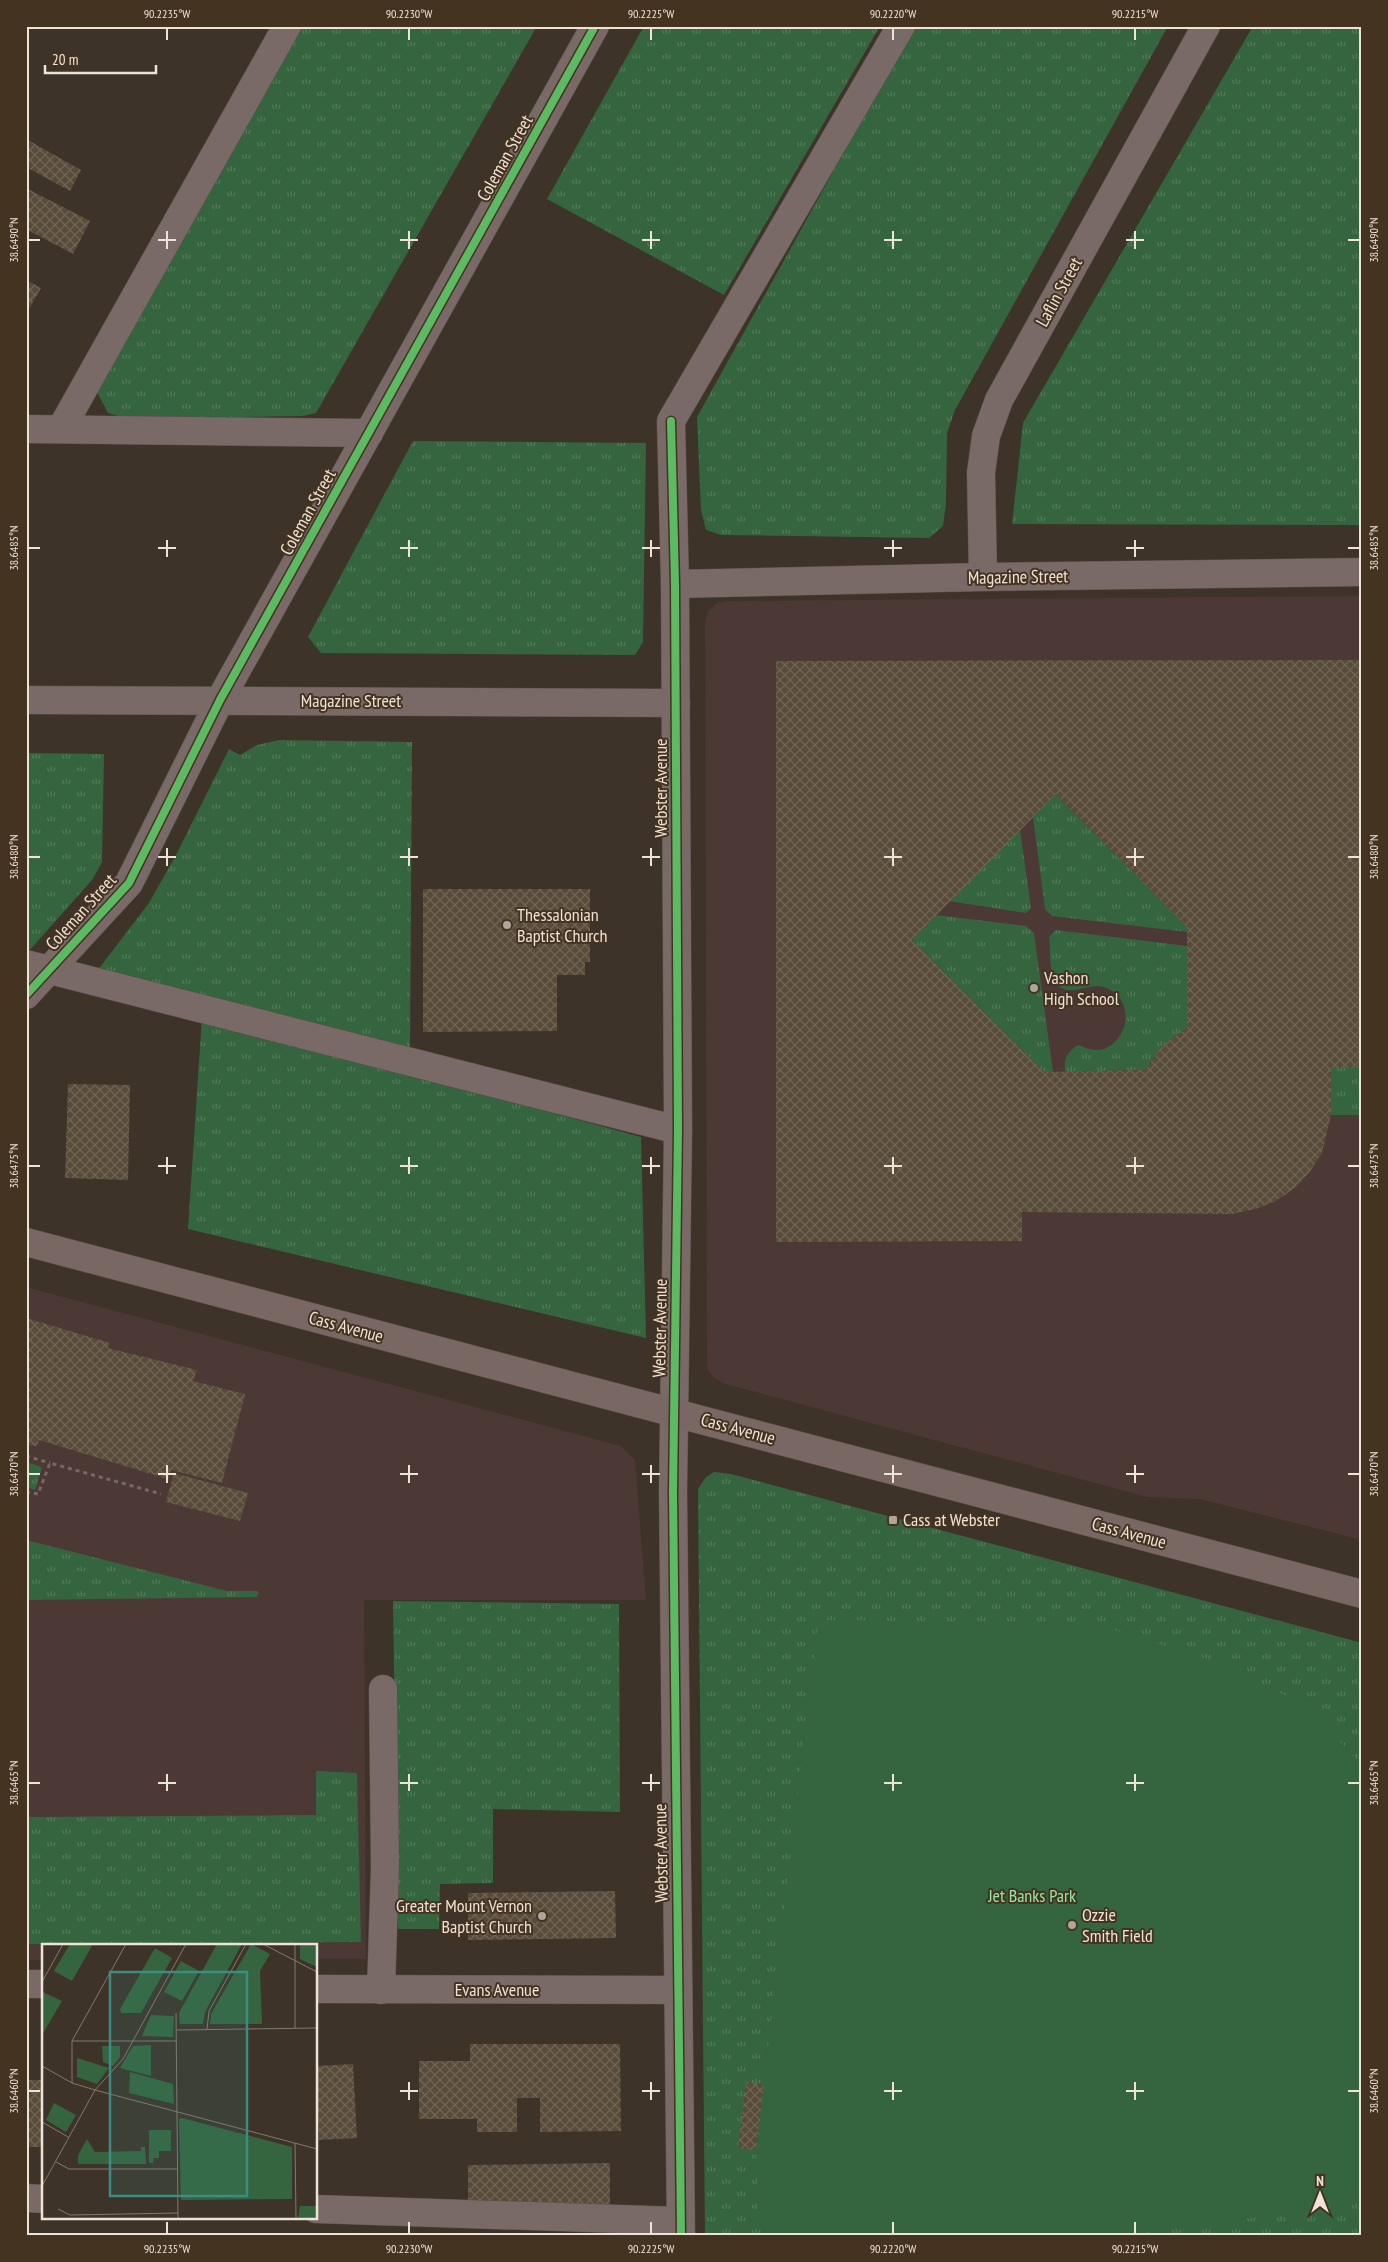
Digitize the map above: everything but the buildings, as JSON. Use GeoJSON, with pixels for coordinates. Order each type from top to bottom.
{"type":"FeatureCollection","features":[{"type":"Feature","properties":{"kind":"main road","name":"Cass Avenue"},"geometry":{"type":"LineString","coordinates":[[26,1242],[1362,1594]]}},
{"type":"Feature","properties":{"kind":"street"},"geometry":{"type":"LineString","coordinates":[[61,429],[287,26]]}},
{"type":"Feature","properties":{"kind":"street","name":"Coleman Street"},"geometry":{"type":"LineString","coordinates":[[26,995],[38,967],[129,883],[220,700],[595,26]]}},
{"type":"Feature","properties":{"kind":"street","name":"Webster Avenue"},"geometry":{"type":"LineString","coordinates":[[680,2228],[673,1412],[678,1130],[676,703],[671,421],[901,26]]}},
{"type":"Feature","properties":{"kind":"street","name":"Laflin Street"},"geometry":{"type":"LineString","coordinates":[[983,577],[981,473],[986,436],[999,400],[1206,26]]}},
{"type":"Feature","properties":{"kind":"street"},"geometry":{"type":"LineString","coordinates":[[26,429],[369,433]]}},
{"type":"Feature","properties":{"kind":"street","name":"Magazine Street"},"geometry":{"type":"LineString","coordinates":[[675,584],[983,577],[1362,572]]}},
{"type":"Feature","properties":{"kind":"street","name":"Magazine Street"},"geometry":{"type":"LineString","coordinates":[[26,700],[676,703]]}},
{"type":"Feature","properties":{"kind":"street"},"geometry":{"type":"LineString","coordinates":[[38,967],[678,1130]]}},
{"type":"Feature","properties":{"kind":"street"},"geometry":{"type":"LineString","coordinates":[[381,1990],[385,1867],[383,1689]]}},
{"type":"Feature","properties":{"kind":"street"},"geometry":{"type":"LineString","coordinates":[[26,1984],[42,1984]]}},
{"type":"Feature","properties":{"kind":"street","name":"Evans Avenue"},"geometry":{"type":"LineString","coordinates":[[318,1989],[677,1990]]}},
{"type":"Feature","properties":{"kind":"street"},"geometry":{"type":"LineString","coordinates":[[26,2198],[42,2199]]}},
{"type":"Feature","properties":{"kind":"street"},"geometry":{"type":"LineString","coordinates":[[318,2209],[680,2228]]}},
{"type":"Feature","properties":{"kind":"path"},"geometry":{"type":"LineString","coordinates":[[26,1456],[161,1494]]}},
{"type":"Feature","properties":{"kind":"path"},"geometry":{"type":"LineString","coordinates":[[26,1492],[38,1494],[50,1463]]}},
{"type":"Feature","properties":{"kind":"shaded area","name":"Vashon High School"},"geometry":{"type":"Polygon","coordinates":[[[1362,596],[1362,1540],[1200,1499],[1147,1497],[726,1384],[714,1378],[708,1370],[707,1356],[705,620],[708,611],[717,603],[726,601],[1362,596]]]}},
{"type":"Feature","properties":{"kind":"shaded area"},"geometry":{"type":"Polygon","coordinates":[[[26,1287],[621,1446],[635,1460],[646,1600],[364,1600],[366,1959],[318,1959],[318,1944],[42,1944],[42,1960],[26,1960],[26,1287]]]}},
{"type":"Feature","properties":{"kind":"green space"},"geometry":{"type":"Polygon","coordinates":[[[299,26],[537,26],[316,413],[303,416],[129,419],[108,413],[97,392],[101,371],[299,26]]]}},
{"type":"Feature","properties":{"kind":"green space"},"geometry":{"type":"Polygon","coordinates":[[[644,26],[880,26],[724,295],[547,199],[644,26]]]}},
{"type":"Feature","properties":{"kind":"green space"},"geometry":{"type":"Polygon","coordinates":[[[914,26],[1168,26],[955,410],[947,433],[946,503],[943,526],[929,538],[721,535],[706,530],[701,510],[697,417],[914,26]]]}},
{"type":"Feature","properties":{"kind":"green space"},"geometry":{"type":"Polygon","coordinates":[[[1253,26],[1362,26],[1362,525],[1012,524],[1023,423],[1253,26]]]}},
{"type":"Feature","properties":{"kind":"green space"},"geometry":{"type":"Polygon","coordinates":[[[413,441],[646,443],[643,642],[635,655],[321,653],[308,637],[413,441]]]}},
{"type":"Feature","properties":{"kind":"green space"},"geometry":{"type":"Polygon","coordinates":[[[279,740],[412,742],[410,1053],[97,971],[149,903],[176,855],[229,749],[240,755],[257,745],[279,740]]]}},
{"type":"Feature","properties":{"kind":"green space"},"geometry":{"type":"Polygon","coordinates":[[[26,753],[104,754],[102,862],[92,880],[29,951],[26,951],[26,753]]]}},
{"type":"Feature","properties":{"kind":"green space"},"geometry":{"type":"Polygon","coordinates":[[[1056,794],[1187,927],[1187,932],[1052,916],[1045,909],[1033,817],[1056,794]]]}},
{"type":"Feature","properties":{"kind":"green space"},"geometry":{"type":"Polygon","coordinates":[[[1020,830],[1031,908],[1026,913],[949,901],[1020,830]]]}},
{"type":"Feature","properties":{"kind":"green space"},"geometry":{"type":"Polygon","coordinates":[[[936,915],[1026,926],[1034,933],[1053,1072],[1044,1072],[912,940],[936,915]]]}},
{"type":"Feature","properties":{"kind":"green space"},"geometry":{"type":"Polygon","coordinates":[[[1056,930],[1187,946],[1187,1028],[1162,1046],[1145,1070],[1065,1072],[1066,1059],[1071,1051],[1078,1045],[1098,1050],[1111,1045],[1121,1033],[1126,1018],[1122,1002],[1109,989],[1093,986],[1070,990],[1058,985],[1051,969],[1049,937],[1056,930]]]}},
{"type":"Feature","properties":{"kind":"green space"},"geometry":{"type":"Polygon","coordinates":[[[202,1017],[641,1137],[646,1338],[188,1229],[202,1017]]]}},
{"type":"Feature","properties":{"kind":"green space"},"geometry":{"type":"Polygon","coordinates":[[[1331,1068],[1362,1068],[1362,1115],[1331,1115],[1331,1068]]]}},
{"type":"Feature","properties":{"kind":"green space"},"geometry":{"type":"Polygon","coordinates":[[[26,1462],[42,1467],[35,1490],[26,1487],[26,1462]]]}},
{"type":"Feature","properties":{"kind":"green space","name":"Ozzie Smith Field"},"geometry":{"type":"Polygon","coordinates":[[[714,1472],[731,1474],[1362,1643],[1362,2236],[705,2236],[698,1489],[706,1477],[714,1472]]]}},
{"type":"Feature","properties":{"kind":"green space"},"geometry":{"type":"Polygon","coordinates":[[[26,1540],[227,1591],[258,1591],[257,1597],[26,1600],[26,1540]]]}},
{"type":"Feature","properties":{"kind":"green space"},"geometry":{"type":"Polygon","coordinates":[[[393,1601],[619,1604],[620,1812],[493,1809],[493,1883],[440,1884],[439,1929],[398,1929],[393,1601]]]}},
{"type":"Feature","properties":{"kind":"green space","name":"Ozzie Smith Field"},"geometry":{"type":"Polygon","coordinates":[[[818,1620],[969,1622],[1109,1628],[1225,1665],[1311,1709],[1362,1766],[1362,2202],[1119,2236],[784,2236],[758,2211],[756,2150],[818,1620]]]}},
{"type":"Feature","properties":{"kind":"green space"},"geometry":{"type":"Polygon","coordinates":[[[316,1771],[357,1773],[361,1942],[26,1944],[26,1817],[316,1815],[316,1771]]]}},
{"type":"Feature","properties":{"kind":"cycle path"},"geometry":{"type":"LineString","coordinates":[[26,995],[129,883],[220,700],[595,26]]}},
{"type":"Feature","properties":{"kind":"cycle path"},"geometry":{"type":"LineString","coordinates":[[671,421],[675,584],[678,1130],[673,1492],[681,2236]]}},
{"type":"Feature","properties":{"kind":"place","name":"Thessalonian Baptist Church"},"geometry":{"type":"Point","coordinates":[507,925]}},
{"type":"Feature","properties":{"kind":"place","name":"Vashon High School"},"geometry":{"type":"Point","coordinates":[1034,988]}},
{"type":"Feature","properties":{"kind":"place","name":"Cass at Webster"},"geometry":{"type":"Point","coordinates":[893,1520]}},
{"type":"Feature","properties":{"kind":"place","name":"Greater Mount Vernon Baptist Church"},"geometry":{"type":"Point","coordinates":[542,1916]}},
{"type":"Feature","properties":{"kind":"place","name":"Ozzie Smith Field"},"geometry":{"type":"Point","coordinates":[1072,1925]}},
{"type":"Feature","properties":{"kind":"park label","name":"Jet Banks Park"},"geometry":{"type":"Point","coordinates":[1032,1896]}}]}
